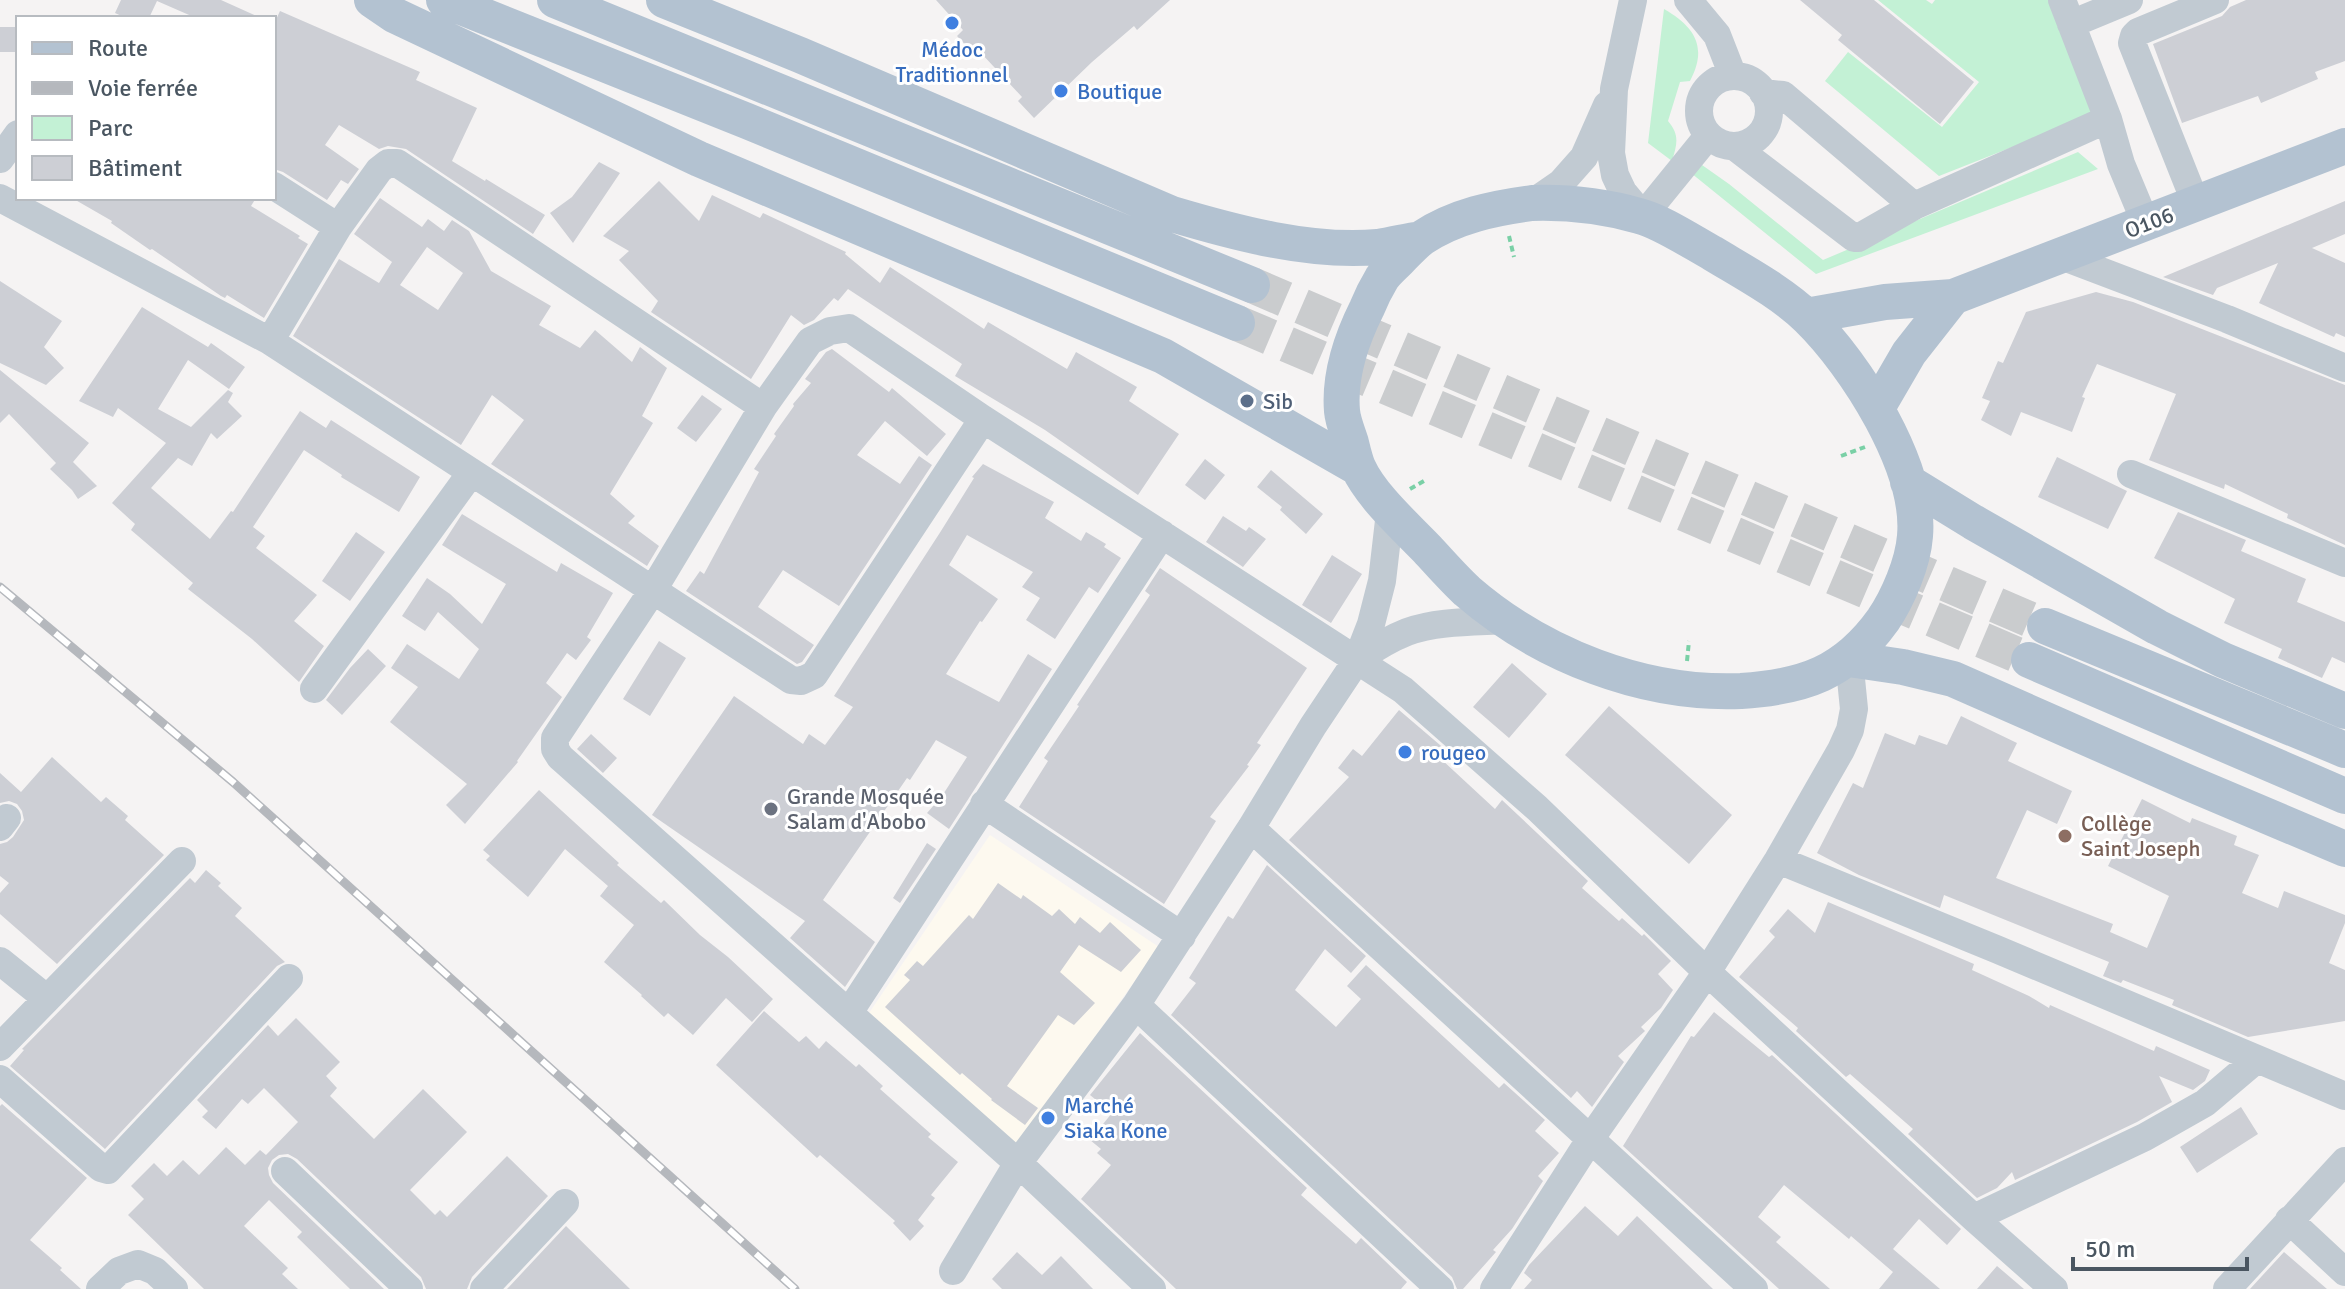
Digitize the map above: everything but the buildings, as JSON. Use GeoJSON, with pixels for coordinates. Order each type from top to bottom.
{"type":"FeatureCollection","features":[{"type":"Feature","properties":{"kind":"main road"},"geometry":{"type":"LineString","coordinates":[[372,0],[394,15],[699,159],[1163,356],[1358,468]]}},
{"type":"Feature","properties":{"kind":"main road"},"geometry":{"type":"LineString","coordinates":[[444,0],[1237,323]]}},
{"type":"Feature","properties":{"kind":"main road"},"geometry":{"type":"LineString","coordinates":[[555,0],[1252,285]]}},
{"type":"Feature","properties":{"kind":"main road"},"geometry":{"type":"LineString","coordinates":[[664,0],[1172,214],[1276,240],[1336,247],[1378,247],[1421,239]]}},
{"type":"Feature","properties":{"kind":"main road","name":"O106"},"geometry":{"type":"LineString","coordinates":[[1806,316],[1885,302],[1953,297],[2196,204],[2336,157]]}},
{"type":"Feature","properties":{"kind":"main road"},"geometry":{"type":"LineString","coordinates":[[1532,203],[1557,203],[1643,216],[1761,282],[1806,316],[1835,348],[1877,408],[1908,482],[1914,508],[1915,537],[1905,577],[1891,608],[1874,633],[1849,659],[1828,673],[1792,684],[1740,691],[1685,688],[1617,675],[1577,659],[1538,640],[1467,591],[1390,512],[1358,468],[1342,413],[1343,380],[1350,346],[1383,276],[1421,239],[1457,220],[1502,207],[1532,203]]}},
{"type":"Feature","properties":{"kind":"main road"},"geometry":{"type":"LineString","coordinates":[[1877,408],[1909,353],[1953,297]]}},
{"type":"Feature","properties":{"kind":"main road"},"geometry":{"type":"LineString","coordinates":[[1908,482],[2157,627],[2223,660],[2345,711]]}},
{"type":"Feature","properties":{"kind":"main road"},"geometry":{"type":"LineString","coordinates":[[2045,626],[2345,750]]}},
{"type":"Feature","properties":{"kind":"main road"},"geometry":{"type":"LineString","coordinates":[[1849,659],[1953,679],[2345,849]]}},
{"type":"Feature","properties":{"kind":"main road"},"geometry":{"type":"LineString","coordinates":[[2029,660],[2345,796]]}},
{"type":"Feature","properties":{"kind":"street"},"geometry":{"type":"LineString","coordinates":[[1633,0],[1614,89],[1611,153],[1615,175],[1623,192],[1643,216],[1708,136]]}},
{"type":"Feature","properties":{"kind":"street"},"geometry":{"type":"LineString","coordinates":[[1688,0],[1773,94]]}},
{"type":"Feature","properties":{"kind":"street"},"geometry":{"type":"LineString","coordinates":[[2196,204],[2132,43],[2138,32],[2215,0]]}},
{"type":"Feature","properties":{"kind":"street"},"geometry":{"type":"LineString","coordinates":[[2119,2],[2067,12],[2108,119],[2121,164],[2146,224]]}},
{"type":"Feature","properties":{"kind":"street"},"geometry":{"type":"LineString","coordinates":[[1717,35],[1733,76]]}},
{"type":"Feature","properties":{"kind":"street"},"geometry":{"type":"LineString","coordinates":[[1914,206],[1773,94],[1750,80],[1733,76],[1721,79],[1711,84],[1704,93],[1699,104],[1699,115],[1708,136],[1716,142],[1735,147],[1854,238],[1914,206],[2108,119]]}},
{"type":"Feature","properties":{"kind":"street"},"geometry":{"type":"LineString","coordinates":[[1532,203],[1561,183],[1584,157],[1614,89]]}},
{"type":"Feature","properties":{"kind":"street"},"geometry":{"type":"LineString","coordinates":[[1735,147],[1747,144],[1765,128],[1768,104],[1773,94]]}},
{"type":"Feature","properties":{"kind":"street"},"geometry":{"type":"LineString","coordinates":[[0,159],[16,137]]}},
{"type":"Feature","properties":{"kind":"street"},"geometry":{"type":"LineString","coordinates":[[270,341],[338,227],[379,170],[388,163],[397,163],[763,407]]}},
{"type":"Feature","properties":{"kind":"street"},"geometry":{"type":"LineString","coordinates":[[276,187],[338,227]]}},
{"type":"Feature","properties":{"kind":"street"},"geometry":{"type":"LineString","coordinates":[[0,198],[270,341],[791,680],[801,681],[814,675],[983,419]]}},
{"type":"Feature","properties":{"kind":"street"},"geometry":{"type":"LineString","coordinates":[[2061,256],[2345,368]]}},
{"type":"Feature","properties":{"kind":"street"},"geometry":{"type":"LineString","coordinates":[[1152,1289],[850,1011],[560,757],[555,749],[555,738],[653,590],[763,407],[810,341],[830,331],[849,328],[983,419],[1403,690],[1537,808],[1707,972],[2054,1289]]}},
{"type":"Feature","properties":{"kind":"street"},"geometry":{"type":"LineString","coordinates":[[314,689],[471,473]]}},
{"type":"Feature","properties":{"kind":"street"},"geometry":{"type":"LineString","coordinates":[[2131,474],[2345,563]]}},
{"type":"Feature","properties":{"kind":"street"},"geometry":{"type":"LineString","coordinates":[[953,1271],[1018,1163],[1136,1005],[1182,936],[1357,660],[1371,624],[1382,581],[1390,512]]}},
{"type":"Feature","properties":{"kind":"street"},"geometry":{"type":"LineString","coordinates":[[850,1011],[1162,534]]}},
{"type":"Feature","properties":{"kind":"street"},"geometry":{"type":"LineString","coordinates":[[1357,660],[1383,643],[1410,631],[1449,624],[1507,620]]}},
{"type":"Feature","properties":{"kind":"street"},"geometry":{"type":"LineString","coordinates":[[1494,1289],[1591,1138],[1707,972],[1778,860],[1841,750],[1850,730],[1854,709],[1849,659]]}},
{"type":"Feature","properties":{"kind":"street"},"geometry":{"type":"LineString","coordinates":[[984,804],[1182,936]]}},
{"type":"Feature","properties":{"kind":"street"},"geometry":{"type":"LineString","coordinates":[[1251,828],[1754,1289]]}},
{"type":"Feature","properties":{"kind":"street"},"geometry":{"type":"LineString","coordinates":[[1778,860],[2345,1096]]}},
{"type":"Feature","properties":{"kind":"street"},"geometry":{"type":"LineString","coordinates":[[0,1047],[182,861]]}},
{"type":"Feature","properties":{"kind":"street"},"geometry":{"type":"LineString","coordinates":[[0,961],[46,998]]}},
{"type":"Feature","properties":{"kind":"street"},"geometry":{"type":"LineString","coordinates":[[0,1079],[101,1168],[108,1170],[289,978]]}},
{"type":"Feature","properties":{"kind":"street"},"geometry":{"type":"LineString","coordinates":[[1136,1005],[1440,1289]]}},
{"type":"Feature","properties":{"kind":"street"},"geometry":{"type":"LineString","coordinates":[[1974,1218],[2145,1137],[2205,1103],[2257,1059]]}},
{"type":"Feature","properties":{"kind":"street"},"geometry":{"type":"LineString","coordinates":[[2227,1289],[2345,1161]]}},
{"type":"Feature","properties":{"kind":"street"},"geometry":{"type":"LineString","coordinates":[[285,1171],[409,1289]]}},
{"type":"Feature","properties":{"kind":"street"},"geometry":{"type":"LineString","coordinates":[[484,1289],[565,1203]]}},
{"type":"Feature","properties":{"kind":"street"},"geometry":{"type":"LineString","coordinates":[[2289,1220],[2345,1272]]}},
{"type":"Feature","properties":{"kind":"street"},"geometry":{"type":"LineString","coordinates":[[100,1289],[119,1271],[138,1264],[155,1271],[174,1289]]}},
{"type":"Feature","properties":{"kind":"shaded area"},"geometry":{"type":"Polygon","coordinates":[[[990,835],[1159,947],[1016,1147],[869,1013],[990,835]]]}},
{"type":"Feature","properties":{"kind":"green space"},"geometry":{"type":"Polygon","coordinates":[[[1878,0],[1926,0],[1932,4],[1935,0],[2052,0],[2096,114],[1939,176],[1825,81],[1848,52],[1942,127],[1979,82],[1878,0]]]}},
{"type":"Feature","properties":{"kind":"green space"},"geometry":{"type":"Polygon","coordinates":[[[1664,9],[1691,31],[1698,48],[1695,69],[1690,81],[1680,82],[1668,121],[1676,140],[1672,161],[1648,143],[1664,9]]]}},
{"type":"Feature","properties":{"kind":"green space"},"geometry":{"type":"Polygon","coordinates":[[[2078,152],[2098,169],[1816,274],[1691,173],[1702,165],[1823,260],[2078,152]]]}},
{"type":"Feature","properties":{"kind":"tunnel"},"geometry":{"type":"LineString","coordinates":[[1252,285],[2045,626]]}},
{"type":"Feature","properties":{"kind":"tunnel"},"geometry":{"type":"LineString","coordinates":[[1237,323],[2029,660]]}},
{"type":"Feature","properties":{"kind":"railway"},"geometry":{"type":"LineString","coordinates":[[0,587],[233,782],[795,1289]]}},
{"type":"Feature","properties":{"kind":"place","name":"Médoc Traditionnel"},"geometry":{"type":"Point","coordinates":[952,23]}},
{"type":"Feature","properties":{"kind":"place","name":"Boutique"},"geometry":{"type":"Point","coordinates":[1061,91]}},
{"type":"Feature","properties":{"kind":"place","name":"Sib"},"geometry":{"type":"Point","coordinates":[1247,401]}},
{"type":"Feature","properties":{"kind":"place","name":"rougeo"},"geometry":{"type":"Point","coordinates":[1405,752]}},
{"type":"Feature","properties":{"kind":"place","name":"Grande Mosquée Salam d'Abobo"},"geometry":{"type":"Point","coordinates":[771,809]}},
{"type":"Feature","properties":{"kind":"place","name":"Collège Saint Joseph"},"geometry":{"type":"Point","coordinates":[2065,836]}},
{"type":"Feature","properties":{"kind":"place","name":"Marché Siaka Kone"},"geometry":{"type":"Point","coordinates":[1048,1118]}}]}
